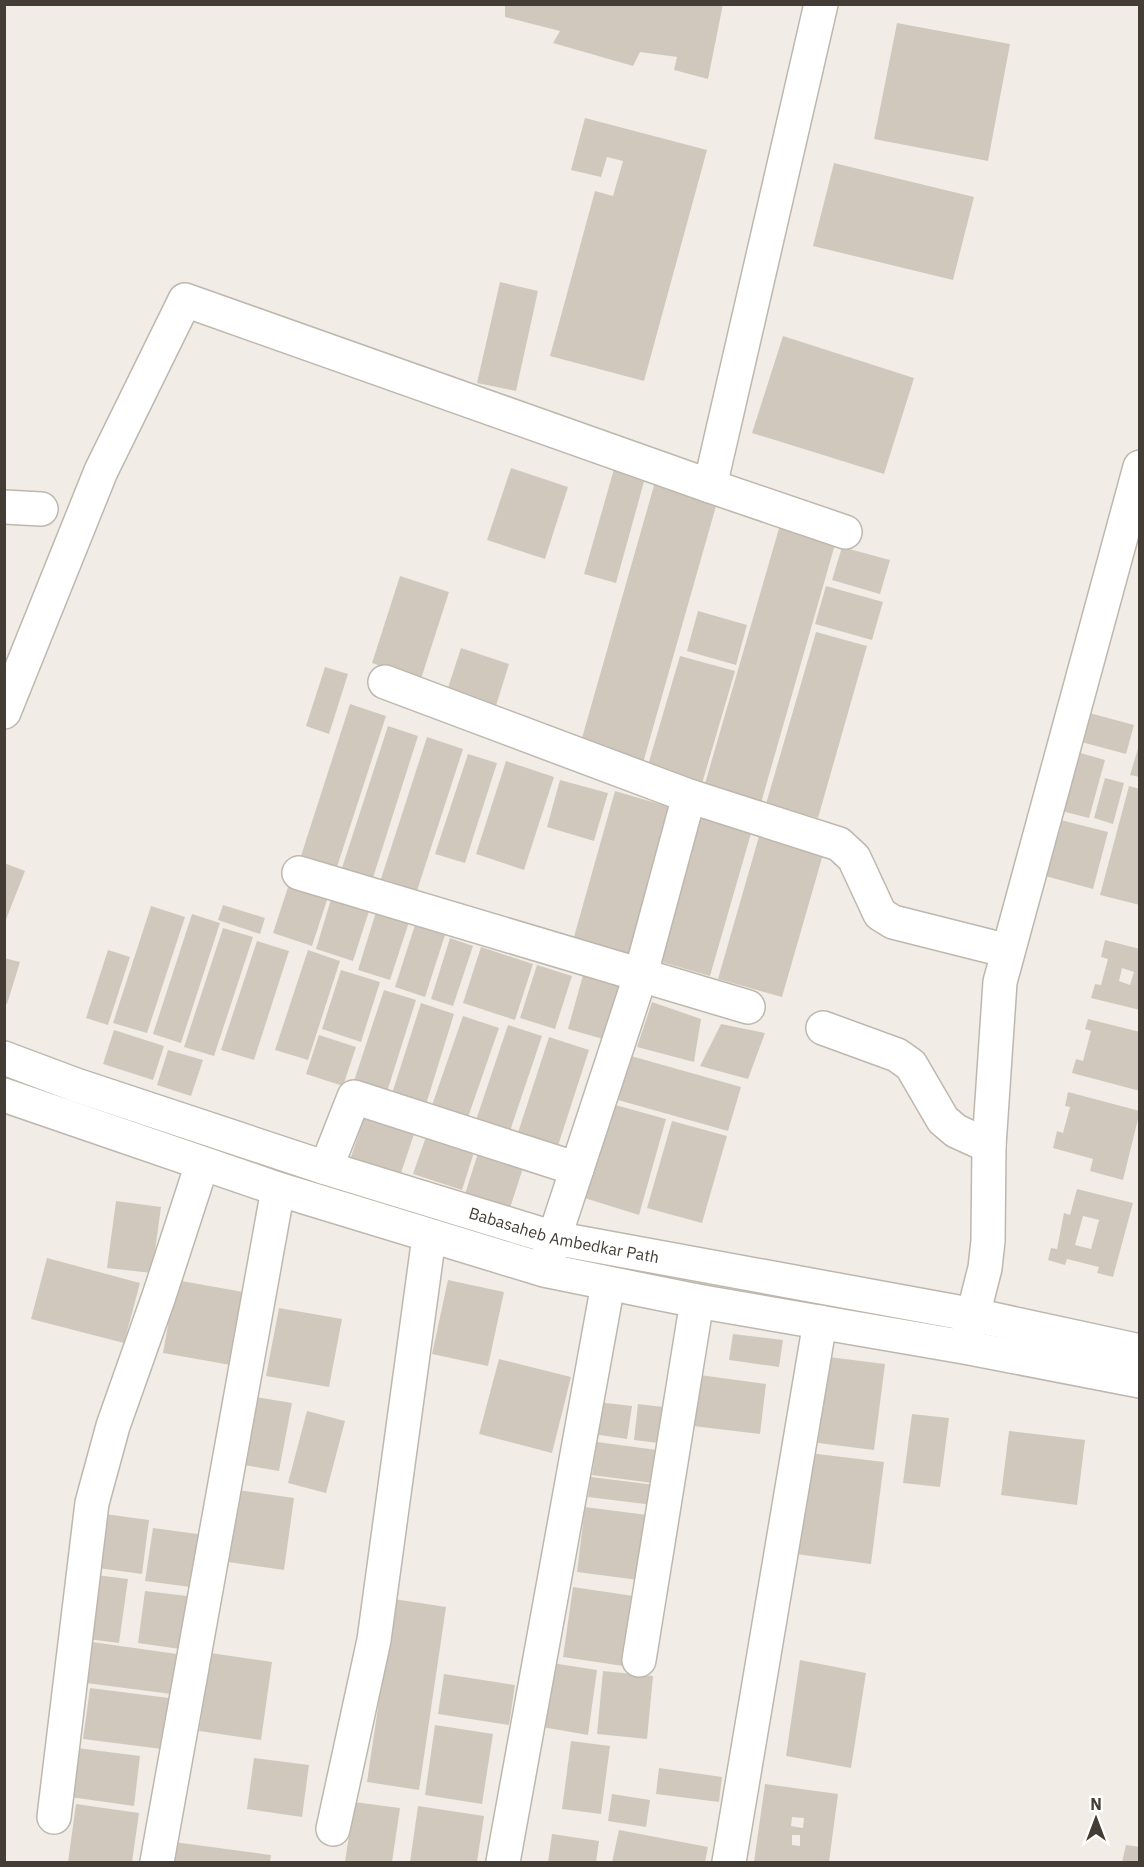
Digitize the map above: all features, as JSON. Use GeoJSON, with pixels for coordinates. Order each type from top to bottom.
{"type":"FeatureCollection","features":[{"type":"Feature","properties":{"kind":"street"},"geometry":{"type":"LineString","coordinates":[[710,486],[822,4]]}},
{"type":"Feature","properties":{"kind":"street"},"geometry":{"type":"LineString","coordinates":[[4,712],[101,471],[185,300],[845,532]]}},
{"type":"Feature","properties":{"kind":"street"},"geometry":{"type":"LineString","coordinates":[[964,1347],[974,1316],[987,1250],[989,1146],[1000,982],[1140,467]]}},
{"type":"Feature","properties":{"kind":"street"},"geometry":{"type":"LineString","coordinates":[[4,507],[41,509]]}},
{"type":"Feature","properties":{"kind":"street"},"geometry":{"type":"LineString","coordinates":[[385,682],[690,795],[838,844],[854,858],[880,914],[893,922],[1008,951]]}},
{"type":"Feature","properties":{"kind":"street"},"geometry":{"type":"LineString","coordinates":[[544,1270],[640,977],[690,795]]}},
{"type":"Feature","properties":{"kind":"street"},"geometry":{"type":"LineString","coordinates":[[299,873],[640,977],[748,1007]]}},
{"type":"Feature","properties":{"kind":"street"},"geometry":{"type":"LineString","coordinates":[[823,1028],[897,1055],[911,1065],[943,1120],[956,1131],[989,1146]]}},
{"type":"Feature","properties":{"kind":"street","name":"Babasaheb Ambedkar Path"},"geometry":{"type":"LineString","coordinates":[[4,1058],[76,1085],[326,1168],[554,1238],[974,1316],[1140,1351]]}},
{"type":"Feature","properties":{"kind":"street"},"geometry":{"type":"LineString","coordinates":[[4,1095],[278,1189],[544,1270],[697,1301],[964,1347],[1140,1381]]}},
{"type":"Feature","properties":{"kind":"street"},"geometry":{"type":"LineString","coordinates":[[326,1168],[354,1097],[577,1169]]}},
{"type":"Feature","properties":{"kind":"street"},"geometry":{"type":"LineString","coordinates":[[54,1817],[92,1503],[112,1426],[159,1296],[202,1164]]}},
{"type":"Feature","properties":{"kind":"street"},"geometry":{"type":"LineString","coordinates":[[157,1863],[278,1189]]}},
{"type":"Feature","properties":{"kind":"street"},"geometry":{"type":"LineString","coordinates":[[333,1829],[374,1640],[429,1236]]}},
{"type":"Feature","properties":{"kind":"street"},"geometry":{"type":"LineString","coordinates":[[503,1863],[608,1284]]}},
{"type":"Feature","properties":{"kind":"street"},"geometry":{"type":"LineString","coordinates":[[639,1660],[697,1301]]}},
{"type":"Feature","properties":{"kind":"street"},"geometry":{"type":"LineString","coordinates":[[729,1863],[820,1322]]}},
{"type":"Feature","properties":{"kind":"building"},"geometry":{"type":"Polygon","coordinates":[[[505,4],[723,4],[708,79],[674,70],[677,57],[640,52],[633,66],[553,43],[560,31],[505,17],[505,4]]]}},
{"type":"Feature","properties":{"kind":"building"},"geometry":{"type":"Polygon","coordinates":[[[897,23],[1010,44],[988,161],[874,139],[897,23]]]}},
{"type":"Feature","properties":{"kind":"building"},"geometry":{"type":"Polygon","coordinates":[[[585,118],[707,150],[644,381],[550,356],[595,191],[613,196],[623,161],[607,157],[601,177],[571,170],[585,118]]]}},
{"type":"Feature","properties":{"kind":"building"},"geometry":{"type":"Polygon","coordinates":[[[834,163],[974,197],[953,280],[813,246],[834,163]]]}},
{"type":"Feature","properties":{"kind":"building"},"geometry":{"type":"Polygon","coordinates":[[[500,282],[538,291],[516,391],[477,383],[500,282]]]}},
{"type":"Feature","properties":{"kind":"building"},"geometry":{"type":"Polygon","coordinates":[[[783,336],[914,378],[884,474],[752,433],[783,336]]]}},
{"type":"Feature","properties":{"kind":"building"},"geometry":{"type":"Polygon","coordinates":[[[511,468],[568,487],[545,559],[487,540],[511,468]]]}},
{"type":"Feature","properties":{"kind":"building"},"geometry":{"type":"Polygon","coordinates":[[[614,469],[645,478],[616,583],[584,574],[614,469]]]}},
{"type":"Feature","properties":{"kind":"building"},"geometry":{"type":"Polygon","coordinates":[[[655,482],[718,499],[643,763],[580,745],[655,482]]]}},
{"type":"Feature","properties":{"kind":"building"},"geometry":{"type":"Polygon","coordinates":[[[780,525],[836,541],[761,803],[704,787],[780,525]]]}},
{"type":"Feature","properties":{"kind":"building"},"geometry":{"type":"Polygon","coordinates":[[[842,547],[890,560],[880,594],[832,580],[842,547]]]}},
{"type":"Feature","properties":{"kind":"building"},"geometry":{"type":"Polygon","coordinates":[[[400,576],[449,592],[421,679],[372,663],[400,576]]]}},
{"type":"Feature","properties":{"kind":"building"},"geometry":{"type":"Polygon","coordinates":[[[826,586],[883,602],[872,640],[815,624],[826,586]]]}},
{"type":"Feature","properties":{"kind":"building"},"geometry":{"type":"Polygon","coordinates":[[[698,611],[747,625],[736,665],[687,651],[698,611]]]}},
{"type":"Feature","properties":{"kind":"building"},"geometry":{"type":"Polygon","coordinates":[[[816,632],[867,646],[818,818],[766,804],[816,632]]]}},
{"type":"Feature","properties":{"kind":"building"},"geometry":{"type":"Polygon","coordinates":[[[461,648],[509,664],[495,709],[446,694],[461,648]]]}},
{"type":"Feature","properties":{"kind":"building"},"geometry":{"type":"Polygon","coordinates":[[[680,656],[735,671],[701,787],[646,772],[680,656]]]}},
{"type":"Feature","properties":{"kind":"building"},"geometry":{"type":"Polygon","coordinates":[[[325,667],[348,674],[329,734],[306,726],[325,667]]]}},
{"type":"Feature","properties":{"kind":"building"},"geometry":{"type":"Polygon","coordinates":[[[350,704],[386,716],[336,870],[300,859],[350,704]]]}},
{"type":"Feature","properties":{"kind":"building"},"geometry":{"type":"Polygon","coordinates":[[[1082,711],[1134,725],[1126,754],[1074,740],[1082,711]]]}},
{"type":"Feature","properties":{"kind":"building"},"geometry":{"type":"Polygon","coordinates":[[[388,726],[418,736],[371,884],[340,874],[388,726]]]}},
{"type":"Feature","properties":{"kind":"building"},"geometry":{"type":"Polygon","coordinates":[[[427,737],[463,749],[415,897],[379,885],[427,737]]]}},
{"type":"Feature","properties":{"kind":"building"},"geometry":{"type":"Polygon","coordinates":[[[1140,742],[1140,777],[1130,775],[1140,742]]]}},
{"type":"Feature","properties":{"kind":"building"},"geometry":{"type":"Polygon","coordinates":[[[1070,750],[1105,760],[1089,818],[1054,809],[1070,750]]]}},
{"type":"Feature","properties":{"kind":"building"},"geometry":{"type":"Polygon","coordinates":[[[468,754],[497,763],[465,863],[435,854],[468,754]]]}},
{"type":"Feature","properties":{"kind":"building"},"geometry":{"type":"Polygon","coordinates":[[[506,761],[554,777],[524,870],[476,854],[506,761]]]}},
{"type":"Feature","properties":{"kind":"building"},"geometry":{"type":"Polygon","coordinates":[[[1105,778],[1124,783],[1113,824],[1094,818],[1105,778]]]}},
{"type":"Feature","properties":{"kind":"building"},"geometry":{"type":"Polygon","coordinates":[[[560,780],[608,793],[594,841],[547,827],[560,780]]]}},
{"type":"Feature","properties":{"kind":"building"},"geometry":{"type":"Polygon","coordinates":[[[1129,786],[1140,789],[1140,905],[1100,895],[1129,786]]]}},
{"type":"Feature","properties":{"kind":"building"},"geometry":{"type":"Polygon","coordinates":[[[615,791],[680,810],[636,962],[572,944],[615,791]]]}},
{"type":"Feature","properties":{"kind":"building"},"geometry":{"type":"Polygon","coordinates":[[[702,808],[754,823],[710,976],[658,961],[702,808]]]}},
{"type":"Feature","properties":{"kind":"building"},"geometry":{"type":"Polygon","coordinates":[[[1053,818],[1108,832],[1093,889],[1038,874],[1053,818]]]}},
{"type":"Feature","properties":{"kind":"building"},"geometry":{"type":"Polygon","coordinates":[[[762,826],[826,844],[782,997],[718,979],[762,826]]]}},
{"type":"Feature","properties":{"kind":"building"},"geometry":{"type":"Polygon","coordinates":[[[4,863],[25,871],[5,922],[4,922],[4,863]]]}},
{"type":"Feature","properties":{"kind":"building"},"geometry":{"type":"Polygon","coordinates":[[[289,884],[328,897],[312,946],[273,933],[289,884]]]}},
{"type":"Feature","properties":{"kind":"building"},"geometry":{"type":"Polygon","coordinates":[[[332,896],[370,908],[353,961],[316,949],[332,896]]]}},
{"type":"Feature","properties":{"kind":"building"},"geometry":{"type":"Polygon","coordinates":[[[223,905],[265,918],[260,934],[218,920],[223,905]]]}},
{"type":"Feature","properties":{"kind":"building"},"geometry":{"type":"Polygon","coordinates":[[[151,906],[185,917],[147,1033],[113,1023],[151,906]]]}},
{"type":"Feature","properties":{"kind":"building"},"geometry":{"type":"Polygon","coordinates":[[[376,912],[409,922],[390,980],[358,970],[376,912]]]}},
{"type":"Feature","properties":{"kind":"building"},"geometry":{"type":"Polygon","coordinates":[[[192,914],[220,923],[181,1043],[153,1034],[192,914]]]}},
{"type":"Feature","properties":{"kind":"building"},"geometry":{"type":"Polygon","coordinates":[[[415,925],[445,935],[425,997],[395,987],[415,925]]]}},
{"type":"Feature","properties":{"kind":"building"},"geometry":{"type":"Polygon","coordinates":[[[223,928],[253,937],[214,1056],[184,1047],[223,928]]]}},
{"type":"Feature","properties":{"kind":"building"},"geometry":{"type":"Polygon","coordinates":[[[450,938],[473,946],[453,1006],[431,999],[450,938]]]}},
{"type":"Feature","properties":{"kind":"building"},"geometry":{"type":"Polygon","coordinates":[[[1105,940],[1140,949],[1140,1010],[1091,998],[1095,984],[1101,985],[1108,959],[1101,957],[1105,940]],[[1122,968],[1119,981],[1130,985],[1134,972],[1122,968]]]}},
{"type":"Feature","properties":{"kind":"building"},"geometry":{"type":"Polygon","coordinates":[[[257,941],[289,951],[254,1060],[221,1050],[257,941]]]}},
{"type":"Feature","properties":{"kind":"building"},"geometry":{"type":"Polygon","coordinates":[[[481,947],[533,964],[515,1020],[463,1003],[481,947]]]}},
{"type":"Feature","properties":{"kind":"building"},"geometry":{"type":"Polygon","coordinates":[[[108,950],[130,957],[108,1025],[86,1018],[108,950]]]}},
{"type":"Feature","properties":{"kind":"building"},"geometry":{"type":"Polygon","coordinates":[[[308,950],[340,961],[308,1060],[275,1050],[308,950]]]}},
{"type":"Feature","properties":{"kind":"building"},"geometry":{"type":"Polygon","coordinates":[[[4,958],[20,962],[7,1004],[4,1003],[4,958]]]}},
{"type":"Feature","properties":{"kind":"building"},"geometry":{"type":"Polygon","coordinates":[[[537,965],[572,976],[555,1029],[520,1018],[537,965]]]}},
{"type":"Feature","properties":{"kind":"building"},"geometry":{"type":"Polygon","coordinates":[[[585,968],[635,982],[617,1043],[568,1029],[585,968]]]}},
{"type":"Feature","properties":{"kind":"building"},"geometry":{"type":"Polygon","coordinates":[[[341,970],[380,982],[361,1042],[322,1029],[341,970]]]}},
{"type":"Feature","properties":{"kind":"building"},"geometry":{"type":"Polygon","coordinates":[[[384,990],[416,1000],[386,1095],[353,1084],[384,990]]]}},
{"type":"Feature","properties":{"kind":"building"},"geometry":{"type":"Polygon","coordinates":[[[652,1002],[701,1019],[694,1062],[637,1047],[652,1002]]]}},
{"type":"Feature","properties":{"kind":"building"},"geometry":{"type":"Polygon","coordinates":[[[421,1003],[454,1014],[424,1111],[390,1100],[421,1003]]]}},
{"type":"Feature","properties":{"kind":"building"},"geometry":{"type":"Polygon","coordinates":[[[463,1016],[499,1028],[466,1123],[430,1111],[463,1016]]]}},
{"type":"Feature","properties":{"kind":"building"},"geometry":{"type":"Polygon","coordinates":[[[1088,1019],[1140,1032],[1140,1091],[1072,1073],[1076,1059],[1083,1061],[1091,1031],[1085,1029],[1088,1019]]]}},
{"type":"Feature","properties":{"kind":"building"},"geometry":{"type":"Polygon","coordinates":[[[721,1024],[765,1033],[748,1079],[700,1066],[721,1024]]]}},
{"type":"Feature","properties":{"kind":"building"},"geometry":{"type":"Polygon","coordinates":[[[508,1025],[542,1036],[508,1137],[474,1126],[508,1025]]]}},
{"type":"Feature","properties":{"kind":"building"},"geometry":{"type":"Polygon","coordinates":[[[114,1030],[164,1046],[153,1080],[103,1064],[114,1030]]]}},
{"type":"Feature","properties":{"kind":"building"},"geometry":{"type":"Polygon","coordinates":[[[319,1035],[356,1047],[343,1086],[306,1074],[319,1035]]]}},
{"type":"Feature","properties":{"kind":"building"},"geometry":{"type":"Polygon","coordinates":[[[549,1037],[589,1050],[555,1155],[515,1142],[549,1037]]]}},
{"type":"Feature","properties":{"kind":"building"},"geometry":{"type":"Polygon","coordinates":[[[168,1050],[203,1060],[191,1096],[157,1085],[168,1050]]]}},
{"type":"Feature","properties":{"kind":"building"},"geometry":{"type":"Polygon","coordinates":[[[631,1056],[741,1087],[728,1131],[618,1100],[631,1056]]]}},
{"type":"Feature","properties":{"kind":"building"},"geometry":{"type":"Polygon","coordinates":[[[1068,1092],[1140,1111],[1123,1180],[1090,1171],[1093,1159],[1053,1148],[1057,1131],[1063,1133],[1070,1107],[1065,1106],[1068,1092]]]}},
{"type":"Feature","properties":{"kind":"building"},"geometry":{"type":"Polygon","coordinates":[[[608,1103],[666,1119],[639,1215],[578,1196],[608,1103]]]}},
{"type":"Feature","properties":{"kind":"building"},"geometry":{"type":"Polygon","coordinates":[[[366,1112],[416,1128],[400,1176],[350,1160],[366,1112]]]}},
{"type":"Feature","properties":{"kind":"building"},"geometry":{"type":"Polygon","coordinates":[[[672,1121],[727,1136],[702,1223],[647,1208],[672,1121]]]}},
{"type":"Feature","properties":{"kind":"building"},"geometry":{"type":"Polygon","coordinates":[[[428,1131],[476,1146],[462,1190],[413,1174],[428,1131]]]}},
{"type":"Feature","properties":{"kind":"building"},"geometry":{"type":"Polygon","coordinates":[[[479,1150],[524,1165],[510,1208],[465,1194],[479,1150]]]}},
{"type":"Feature","properties":{"kind":"building"},"geometry":{"type":"Polygon","coordinates":[[[1077,1189],[1133,1203],[1113,1277],[1097,1273],[1099,1267],[1067,1259],[1065,1265],[1048,1260],[1051,1248],[1057,1249],[1064,1213],[1070,1215],[1077,1189]],[[1083,1216],[1075,1245],[1091,1249],[1099,1220],[1083,1216]]]}},
{"type":"Feature","properties":{"kind":"building"},"geometry":{"type":"Polygon","coordinates":[[[116,1201],[161,1207],[152,1273],[107,1268],[116,1201]]]}},
{"type":"Feature","properties":{"kind":"building"},"geometry":{"type":"Polygon","coordinates":[[[47,1258],[140,1283],[124,1343],[31,1319],[47,1258]]]}},
{"type":"Feature","properties":{"kind":"building"},"geometry":{"type":"Polygon","coordinates":[[[176,1280],[249,1293],[236,1366],[163,1353],[176,1280]]]}},
{"type":"Feature","properties":{"kind":"building"},"geometry":{"type":"Polygon","coordinates":[[[448,1280],[504,1292],[488,1366],[432,1354],[448,1280]]]}},
{"type":"Feature","properties":{"kind":"building"},"geometry":{"type":"Polygon","coordinates":[[[279,1308],[342,1319],[329,1387],[266,1376],[279,1308]]]}},
{"type":"Feature","properties":{"kind":"building"},"geometry":{"type":"Polygon","coordinates":[[[733,1334],[783,1340],[779,1367],[729,1360],[733,1334]]]}},
{"type":"Feature","properties":{"kind":"building"},"geometry":{"type":"Polygon","coordinates":[[[829,1357],[885,1364],[874,1450],[818,1443],[829,1357]]]}},
{"type":"Feature","properties":{"kind":"building"},"geometry":{"type":"Polygon","coordinates":[[[499,1359],[571,1377],[552,1453],[479,1434],[499,1359]]]}},
{"type":"Feature","properties":{"kind":"building"},"geometry":{"type":"Polygon","coordinates":[[[700,1375],[766,1384],[760,1434],[693,1426],[700,1375]]]}},
{"type":"Feature","properties":{"kind":"building"},"geometry":{"type":"Polygon","coordinates":[[[256,1397],[292,1403],[279,1471],[244,1465],[256,1397]]]}},
{"type":"Feature","properties":{"kind":"building"},"geometry":{"type":"Polygon","coordinates":[[[598,1402],[632,1406],[627,1439],[593,1434],[598,1402]]]}},
{"type":"Feature","properties":{"kind":"building"},"geometry":{"type":"Polygon","coordinates":[[[638,1404],[672,1408],[667,1444],[634,1440],[638,1404]]]}},
{"type":"Feature","properties":{"kind":"building"},"geometry":{"type":"Polygon","coordinates":[[[307,1411],[345,1421],[326,1493],[288,1483],[307,1411]]]}},
{"type":"Feature","properties":{"kind":"building"},"geometry":{"type":"Polygon","coordinates":[[[912,1414],[949,1418],[940,1487],[903,1483],[912,1414]]]}},
{"type":"Feature","properties":{"kind":"building"},"geometry":{"type":"Polygon","coordinates":[[[1009,1431],[1085,1440],[1077,1505],[1001,1495],[1009,1431]]]}},
{"type":"Feature","properties":{"kind":"building"},"geometry":{"type":"Polygon","coordinates":[[[597,1442],[665,1451],[660,1484],[592,1475],[597,1442]]]}},
{"type":"Feature","properties":{"kind":"building"},"geometry":{"type":"Polygon","coordinates":[[[809,1453],[884,1462],[871,1564],[796,1554],[809,1453]]]}},
{"type":"Feature","properties":{"kind":"building"},"geometry":{"type":"Polygon","coordinates":[[[591,1477],[655,1485],[653,1505],[588,1497],[591,1477]]]}},
{"type":"Feature","properties":{"kind":"building"},"geometry":{"type":"Polygon","coordinates":[[[238,1490],[294,1498],[284,1570],[228,1562],[238,1490]]]}},
{"type":"Feature","properties":{"kind":"building"},"geometry":{"type":"Polygon","coordinates":[[[585,1507],[655,1516],[646,1581],[577,1572],[585,1507]]]}},
{"type":"Feature","properties":{"kind":"building"},"geometry":{"type":"Polygon","coordinates":[[[105,1514],[149,1520],[142,1574],[98,1568],[105,1514]]]}},
{"type":"Feature","properties":{"kind":"building"},"geometry":{"type":"Polygon","coordinates":[[[153,1528],[205,1535],[198,1588],[145,1581],[153,1528]]]}},
{"type":"Feature","properties":{"kind":"building"},"geometry":{"type":"Polygon","coordinates":[[[96,1575],[128,1579],[119,1643],[88,1639],[96,1575]]]}},
{"type":"Feature","properties":{"kind":"building"},"geometry":{"type":"Polygon","coordinates":[[[573,1587],[640,1597],[630,1667],[563,1657],[573,1587]]]}},
{"type":"Feature","properties":{"kind":"building"},"geometry":{"type":"Polygon","coordinates":[[[145,1591],[187,1596],[180,1649],[138,1643],[145,1591]]]}},
{"type":"Feature","properties":{"kind":"building"},"geometry":{"type":"Polygon","coordinates":[[[394,1599],[446,1607],[419,1790],[367,1782],[394,1599]]]}},
{"type":"Feature","properties":{"kind":"building"},"geometry":{"type":"Polygon","coordinates":[[[92,1642],[177,1654],[171,1694],[86,1683],[92,1642]]]}},
{"type":"Feature","properties":{"kind":"building"},"geometry":{"type":"Polygon","coordinates":[[[211,1653],[272,1662],[261,1740],[199,1731],[211,1653]]]}},
{"type":"Feature","properties":{"kind":"building"},"geometry":{"type":"Polygon","coordinates":[[[800,1660],[866,1673],[851,1768],[786,1756],[800,1660]]]}},
{"type":"Feature","properties":{"kind":"building"},"geometry":{"type":"Polygon","coordinates":[[[552,1663],[597,1670],[588,1735],[542,1727],[552,1663]]]}},
{"type":"Feature","properties":{"kind":"building"},"geometry":{"type":"Polygon","coordinates":[[[603,1671],[653,1676],[647,1739],[597,1734],[603,1671]]]}},
{"type":"Feature","properties":{"kind":"building"},"geometry":{"type":"Polygon","coordinates":[[[444,1674],[515,1685],[509,1725],[438,1714],[444,1674]]]}},
{"type":"Feature","properties":{"kind":"building"},"geometry":{"type":"Polygon","coordinates":[[[90,1688],[169,1698],[162,1749],[83,1739],[90,1688]]]}},
{"type":"Feature","properties":{"kind":"building"},"geometry":{"type":"Polygon","coordinates":[[[435,1725],[493,1734],[482,1804],[425,1795],[435,1725]]]}},
{"type":"Feature","properties":{"kind":"building"},"geometry":{"type":"Polygon","coordinates":[[[571,1741],[610,1746],[601,1814],[562,1809],[571,1741]]]}},
{"type":"Feature","properties":{"kind":"building"},"geometry":{"type":"Polygon","coordinates":[[[77,1748],[140,1756],[134,1806],[70,1797],[77,1748]]]}},
{"type":"Feature","properties":{"kind":"building"},"geometry":{"type":"Polygon","coordinates":[[[254,1758],[309,1765],[302,1817],[247,1809],[254,1758]]]}},
{"type":"Feature","properties":{"kind":"building"},"geometry":{"type":"Polygon","coordinates":[[[659,1768],[722,1777],[719,1802],[656,1794],[659,1768]]]}},
{"type":"Feature","properties":{"kind":"building"},"geometry":{"type":"Polygon","coordinates":[[[765,1784],[838,1794],[829,1862],[754,1862],[765,1784]],[[792,1817],[791,1826],[803,1828],[804,1818],[792,1817]],[[792,1835],[792,1845],[800,1846],[800,1835],[792,1835]]]}},
{"type":"Feature","properties":{"kind":"building"},"geometry":{"type":"Polygon","coordinates":[[[612,1794],[650,1800],[646,1827],[608,1821],[612,1794]]]}},
{"type":"Feature","properties":{"kind":"building"},"geometry":{"type":"Polygon","coordinates":[[[354,1802],[400,1808],[392,1862],[345,1862],[354,1802]]]}},
{"type":"Feature","properties":{"kind":"building"},"geometry":{"type":"Polygon","coordinates":[[[76,1804],[139,1813],[132,1862],[68,1862],[76,1804]]]}},
{"type":"Feature","properties":{"kind":"building"},"geometry":{"type":"Polygon","coordinates":[[[418,1806],[484,1816],[477,1862],[410,1862],[418,1806]]]}},
{"type":"Feature","properties":{"kind":"building"},"geometry":{"type":"Polygon","coordinates":[[[619,1830],[708,1847],[705,1862],[612,1862],[619,1830]]]}},
{"type":"Feature","properties":{"kind":"building"},"geometry":{"type":"Polygon","coordinates":[[[552,1834],[599,1841],[596,1862],[548,1862],[552,1834]]]}},
{"type":"Feature","properties":{"kind":"building"},"geometry":{"type":"Polygon","coordinates":[[[174,1842],[271,1855],[270,1862],[172,1862],[174,1842]]]}},
{"type":"Feature","properties":{"kind":"building"},"geometry":{"type":"Polygon","coordinates":[[[1126,1845],[1140,1847],[1140,1862],[1122,1862],[1126,1845]]]}}]}
